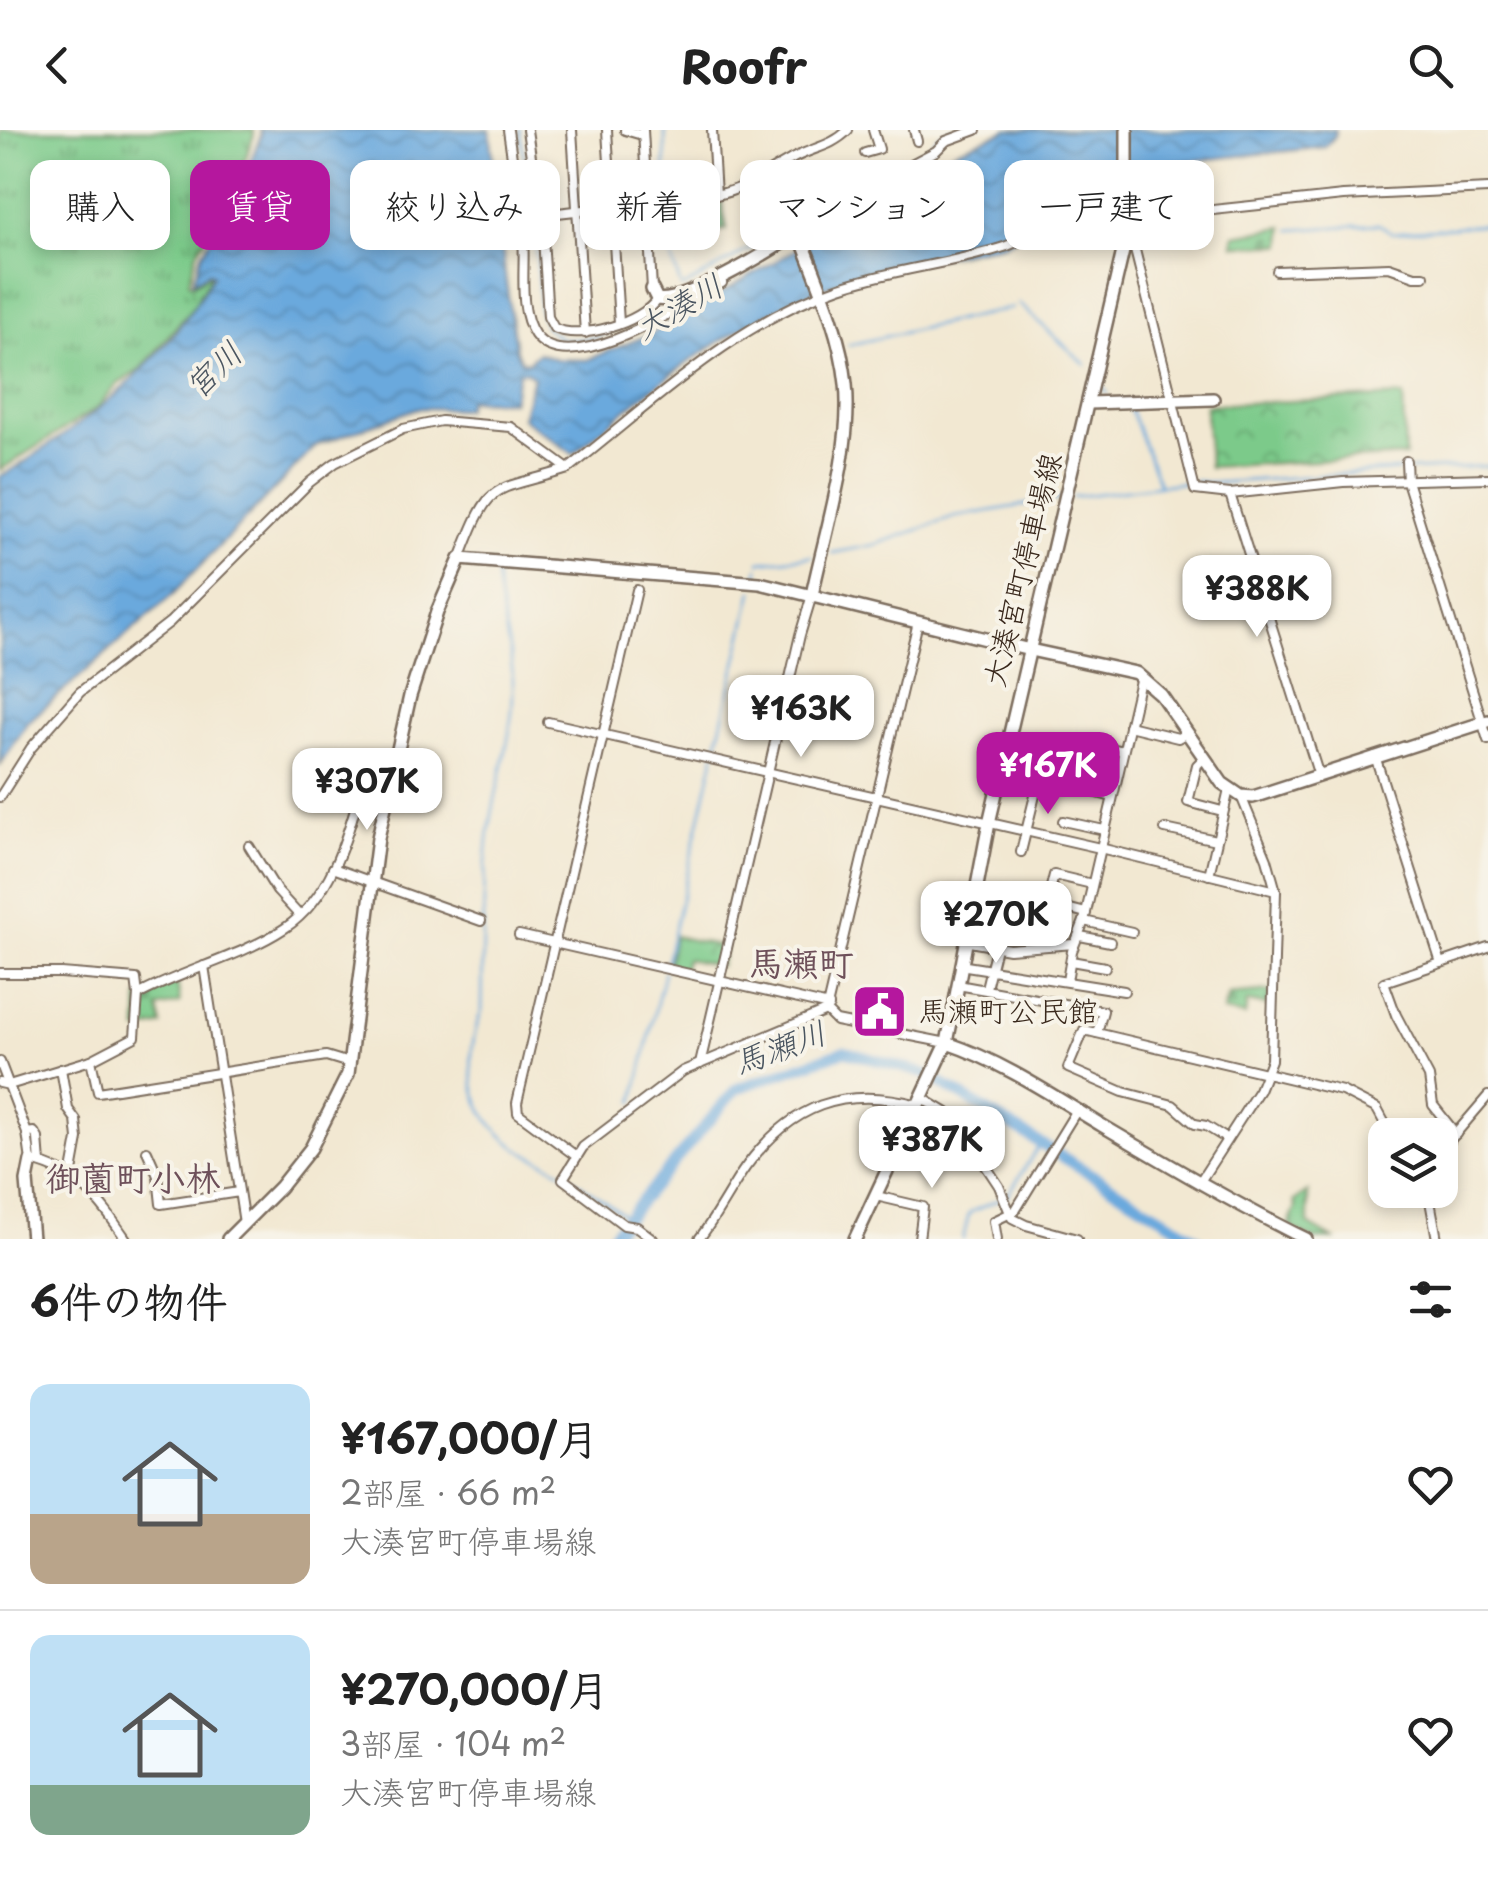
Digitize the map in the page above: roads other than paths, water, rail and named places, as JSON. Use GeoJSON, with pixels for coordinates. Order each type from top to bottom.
{"type":"FeatureCollection","features":[{"type":"Feature","properties":{"kind":"street"},"geometry":{"type":"LineString","coordinates":[[508,130],[523,239],[526,312],[535,336],[548,346],[570,350],[615,340],[708,291],[743,265]]}},
{"type":"Feature","properties":{"kind":"street"},"geometry":{"type":"LineString","coordinates":[[527,130],[532,160]]}},
{"type":"Feature","properties":{"kind":"street"},"geometry":{"type":"LineString","coordinates":[[572,130],[585,333]]}},
{"type":"Feature","properties":{"kind":"street"},"geometry":{"type":"LineString","coordinates":[[606,130],[608,160]]}},
{"type":"Feature","properties":{"kind":"street"},"geometry":{"type":"LineString","coordinates":[[624,130],[642,132],[644,160]]}},
{"type":"Feature","properties":{"kind":"street"},"geometry":{"type":"LineString","coordinates":[[712,130],[714,160]]}},
{"type":"Feature","properties":{"kind":"street"},"geometry":{"type":"LineString","coordinates":[[720,194],[746,188],[793,158],[838,140],[848,130]]}},
{"type":"Feature","properties":{"kind":"street"},"geometry":{"type":"LineString","coordinates":[[864,153],[879,150],[872,130]]}},
{"type":"Feature","properties":{"kind":"street"},"geometry":{"type":"LineString","coordinates":[[914,130],[917,141]]}},
{"type":"Feature","properties":{"kind":"street"},"geometry":{"type":"LineString","coordinates":[[919,160],[946,141],[976,130]]}},
{"type":"Feature","properties":{"kind":"street","name":"大湊宮町停車場線"},"geometry":{"type":"LineString","coordinates":[[1127,130],[1127,160]]}},
{"type":"Feature","properties":{"kind":"street"},"geometry":{"type":"LineString","coordinates":[[1214,208],[1343,196],[1488,189]]}},
{"type":"Feature","properties":{"kind":"street"},"geometry":{"type":"LineString","coordinates":[[560,213],[580,211]]}},
{"type":"Feature","properties":{"kind":"street"},"geometry":{"type":"LineString","coordinates":[[228,1239],[288,1177],[318,1138],[340,1095],[349,1063],[370,880],[414,683],[437,612],[488,496],[517,481],[568,468],[651,399],[777,314],[866,279],[1004,247]]}},
{"type":"Feature","properties":{"kind":"street"},"geometry":{"type":"LineString","coordinates":[[543,250],[548,317],[558,331],[585,333],[652,308],[650,250]]}},
{"type":"Feature","properties":{"kind":"street"},"geometry":{"type":"LineString","coordinates":[[614,250],[618,323]]}},
{"type":"Feature","properties":{"kind":"street"},"geometry":{"type":"LineString","coordinates":[[654,294],[667,302],[776,250]]}},
{"type":"Feature","properties":{"kind":"street"},"geometry":{"type":"LineString","coordinates":[[700,1064],[842,454],[847,400],[842,356],[804,250]]}},
{"type":"Feature","properties":{"kind":"street","name":"大湊宮町停車場線"},"geometry":{"type":"LineString","coordinates":[[855,1239],[946,1043],[1000,773],[1124,250]]}},
{"type":"Feature","properties":{"kind":"street"},"geometry":{"type":"LineString","coordinates":[[1135,250],[1191,481],[1199,492],[1230,494],[1344,482],[1488,478]]}},
{"type":"Feature","properties":{"kind":"street"},"geometry":{"type":"LineString","coordinates":[[1277,271],[1389,267],[1424,276]]}},
{"type":"Feature","properties":{"kind":"street"},"geometry":{"type":"LineString","coordinates":[[1089,402],[1213,400]]}},
{"type":"Feature","properties":{"kind":"street"},"geometry":{"type":"LineString","coordinates":[[0,796],[39,737],[80,692],[170,622],[310,482],[335,463],[403,429],[441,421],[511,427],[568,468]]}},
{"type":"Feature","properties":{"kind":"street"},"geometry":{"type":"LineString","coordinates":[[1406,460],[1406,481],[1488,740]]}},
{"type":"Feature","properties":{"kind":"street"},"geometry":{"type":"LineString","coordinates":[[1230,494],[1319,776]]}},
{"type":"Feature","properties":{"kind":"street"},"geometry":{"type":"LineString","coordinates":[[460,558],[674,578],[740,580],[1141,676],[1162,696],[1229,789],[1241,796],[1319,776],[1485,722]]}},
{"type":"Feature","properties":{"kind":"street"},"geometry":{"type":"LineString","coordinates":[[576,1156],[518,1113],[517,1108],[637,590]]}},
{"type":"Feature","properties":{"kind":"street"},"geometry":{"type":"LineString","coordinates":[[828,1008],[918,622]]}},
{"type":"Feature","properties":{"kind":"street"},"geometry":{"type":"LineString","coordinates":[[1067,982],[1141,676]]}},
{"type":"Feature","properties":{"kind":"street"},"geometry":{"type":"LineString","coordinates":[[548,722],[1276,891]]}},
{"type":"Feature","properties":{"kind":"street"},"geometry":{"type":"LineString","coordinates":[[1129,726],[1178,738],[1187,733]]}},
{"type":"Feature","properties":{"kind":"street"},"geometry":{"type":"LineString","coordinates":[[1112,797],[1079,788],[1089,743],[1123,750]]}},
{"type":"Feature","properties":{"kind":"street"},"geometry":{"type":"LineString","coordinates":[[1374,756],[1441,963]]}},
{"type":"Feature","properties":{"kind":"street"},"geometry":{"type":"LineString","coordinates":[[1204,758],[1197,765],[1188,802],[1222,811]]}},
{"type":"Feature","properties":{"kind":"street"},"geometry":{"type":"LineString","coordinates":[[138,995],[286,927],[333,868],[345,844],[363,781],[394,766]]}},
{"type":"Feature","properties":{"kind":"street"},"geometry":{"type":"LineString","coordinates":[[1000,773],[1038,782],[1021,852]]}},
{"type":"Feature","properties":{"kind":"street"},"geometry":{"type":"LineString","coordinates":[[1209,875],[1229,789]]}},
{"type":"Feature","properties":{"kind":"street"},"geometry":{"type":"LineString","coordinates":[[1201,1180],[1268,1072],[1272,1042],[1276,891],[1241,796]]}},
{"type":"Feature","properties":{"kind":"street"},"geometry":{"type":"LineString","coordinates":[[1063,821],[1104,830]]}},
{"type":"Feature","properties":{"kind":"street"},"geometry":{"type":"LineString","coordinates":[[1165,829],[1216,840]]}},
{"type":"Feature","properties":{"kind":"street"},"geometry":{"type":"LineString","coordinates":[[249,846],[276,891],[299,915]]}},
{"type":"Feature","properties":{"kind":"street"},"geometry":{"type":"LineString","coordinates":[[333,868],[480,921]]}},
{"type":"Feature","properties":{"kind":"street"},"geometry":{"type":"LineString","coordinates":[[1046,903],[1054,875],[1092,884]]}},
{"type":"Feature","properties":{"kind":"street"},"geometry":{"type":"LineString","coordinates":[[1034,900],[1132,932]]}},
{"type":"Feature","properties":{"kind":"street"},"geometry":{"type":"LineString","coordinates":[[968,920],[1001,926],[986,988]]}},
{"type":"Feature","properties":{"kind":"street"},"geometry":{"type":"LineString","coordinates":[[519,935],[828,1008],[836,1021],[946,1043],[1012,1072],[1306,1239]]}},
{"type":"Feature","properties":{"kind":"street"},"geometry":{"type":"LineString","coordinates":[[964,940],[1009,949],[1077,940],[1110,942]]}},
{"type":"Feature","properties":{"kind":"street"},"geometry":{"type":"LineString","coordinates":[[1444,1118],[1433,1104],[1430,1077],[1396,1015],[1384,982],[1488,947]]}},
{"type":"Feature","properties":{"kind":"street"},"geometry":{"type":"LineString","coordinates":[[1071,961],[1106,967]]}},
{"type":"Feature","properties":{"kind":"street"},"geometry":{"type":"LineString","coordinates":[[960,965],[1124,991]]}},
{"type":"Feature","properties":{"kind":"street"},"geometry":{"type":"LineString","coordinates":[[204,966],[244,1224]]}},
{"type":"Feature","properties":{"kind":"street"},"geometry":{"type":"LineString","coordinates":[[0,973],[136,980],[138,995],[135,1037],[91,1060],[5,1084]]}},
{"type":"Feature","properties":{"kind":"street"},"geometry":{"type":"LineString","coordinates":[[958,984],[1104,1011],[1097,1033]]}},
{"type":"Feature","properties":{"kind":"street"},"geometry":{"type":"LineString","coordinates":[[653,1239],[620,1221],[566,1174],[576,1156],[616,1119],[683,1071],[828,1008]]}},
{"type":"Feature","properties":{"kind":"street"},"geometry":{"type":"LineString","coordinates":[[1227,1139],[1195,1124],[1172,1105],[1122,1092],[1068,1068],[1084,1030],[1342,1091],[1377,1109],[1382,1118]]}},
{"type":"Feature","properties":{"kind":"street"},"geometry":{"type":"LineString","coordinates":[[91,1060],[98,1092],[326,1056],[349,1063]]}},
{"type":"Feature","properties":{"kind":"street"},"geometry":{"type":"LineString","coordinates":[[0,1062],[36,1162],[27,1181],[32,1239]]}},
{"type":"Feature","properties":{"kind":"street"},"geometry":{"type":"LineString","coordinates":[[61,1069],[78,1139],[71,1178]]}},
{"type":"Feature","properties":{"kind":"street"},"geometry":{"type":"LineString","coordinates":[[1458,1132],[1488,1096]]}},
{"type":"Feature","properties":{"kind":"street"},"geometry":{"type":"LineString","coordinates":[[699,1239],[721,1212],[760,1148],[796,1116],[841,1098],[921,1101],[967,1125],[970,1142],[1005,1198],[1010,1214],[1026,1226],[1077,1239]]}},
{"type":"Feature","properties":{"kind":"street"},"geometry":{"type":"LineString","coordinates":[[1479,1106],[1488,1114]]}},
{"type":"Feature","properties":{"kind":"street"},"geometry":{"type":"LineString","coordinates":[[997,1239],[994,1221],[1010,1214],[1077,1110]]}},
{"type":"Feature","properties":{"kind":"street"},"geometry":{"type":"LineString","coordinates":[[147,1151],[158,1176],[161,1204],[239,1192]]}},
{"type":"Feature","properties":{"kind":"street"},"geometry":{"type":"LineString","coordinates":[[36,1162],[90,1189],[126,1239]]}},
{"type":"Feature","properties":{"kind":"street"},"geometry":{"type":"LineString","coordinates":[[876,1196],[923,1207],[920,1239]]}},
{"type":"Feature","properties":{"kind":"street"},"geometry":{"type":"LineString","coordinates":[[1431,1208],[1437,1239]]}},
{"type":"Feature","properties":{"kind":"water","name":"宮川"},"geometry":{"type":"Polygon","coordinates":[[[260,130],[490,130],[493,160],[350,160],[350,250],[502,250],[516,351],[521,361],[528,362],[538,353],[556,359],[587,360],[653,333],[795,250],[973,250],[834,284],[763,316],[696,357],[573,454],[522,418],[533,377],[526,371],[519,372],[512,401],[468,400],[465,409],[417,408],[317,445],[170,597],[28,722],[0,765],[0,476],[100,407],[163,347],[213,275],[209,272],[193,282],[204,250],[330,250],[330,160],[251,160],[260,130]]]}},
{"type":"Feature","properties":{"kind":"water"},"geometry":{"type":"Polygon","coordinates":[[[1008,130],[1336,130],[1325,147],[1199,160],[1004,160],[1004,243],[984,248],[984,160],[940,160],[1008,130]]]}},
{"type":"Feature","properties":{"kind":"waterway","name":"大湊川"},"geometry":{"type":"LineString","coordinates":[[520,130],[536,241],[540,312],[547,328],[559,338],[593,338],[658,311]]}},
{"type":"Feature","properties":{"kind":"waterway","name":"大湊川"},"geometry":{"type":"LineString","coordinates":[[665,130],[666,239],[681,287]]}},
{"type":"Feature","properties":{"kind":"waterway"},"geometry":{"type":"LineString","coordinates":[[904,160],[953,130]]}},
{"type":"Feature","properties":{"kind":"waterway"},"geometry":{"type":"LineString","coordinates":[[1291,230],[1379,224],[1392,233],[1488,224]]}},
{"type":"Feature","properties":{"kind":"waterway","name":"大湊川"},"geometry":{"type":"LineString","coordinates":[[684,287],[747,250]]}},
{"type":"Feature","properties":{"kind":"waterway"},"geometry":{"type":"LineString","coordinates":[[1018,303],[1086,365]]}},
{"type":"Feature","properties":{"kind":"waterway"},"geometry":{"type":"LineString","coordinates":[[848,345],[1012,308]]}},
{"type":"Feature","properties":{"kind":"waterway"},"geometry":{"type":"LineString","coordinates":[[1096,380],[1107,393]]}},
{"type":"Feature","properties":{"kind":"waterway"},"geometry":{"type":"LineString","coordinates":[[1130,409],[1159,484]]}},
{"type":"Feature","properties":{"kind":"waterway"},"geometry":{"type":"LineString","coordinates":[[1410,470],[1488,466]]}},
{"type":"Feature","properties":{"kind":"waterway"},"geometry":{"type":"LineString","coordinates":[[1195,481],[1214,483],[1402,470]]}},
{"type":"Feature","properties":{"kind":"waterway"},"geometry":{"type":"LineString","coordinates":[[1072,497],[1188,482]]}},
{"type":"Feature","properties":{"kind":"waterway"},"geometry":{"type":"LineString","coordinates":[[832,553],[874,545],[955,517],[1059,499]]}},
{"type":"Feature","properties":{"kind":"waterway"},"geometry":{"type":"LineString","coordinates":[[760,562],[812,556]]}},
{"type":"Feature","properties":{"kind":"waterway"},"geometry":{"type":"LineString","coordinates":[[757,576],[759,568]]}},
{"type":"Feature","properties":{"kind":"waterway"},"geometry":{"type":"LineString","coordinates":[[496,569],[513,690],[487,849],[482,1010],[472,1049],[474,1086],[479,1103],[500,1134],[627,1217]]}},
{"type":"Feature","properties":{"kind":"waterway"},"geometry":{"type":"LineString","coordinates":[[666,964],[753,591]]}},
{"type":"Feature","properties":{"kind":"waterway"},"geometry":{"type":"LineString","coordinates":[[634,1102],[664,972]]}},
{"type":"Feature","properties":{"kind":"waterway","name":"馬瀬川"},"geometry":{"type":"LineString","coordinates":[[609,1239],[736,1089],[844,1051],[926,1074],[1198,1239]]}},
{"type":"Feature","properties":{"kind":"waterway"},"geometry":{"type":"LineString","coordinates":[[963,1239],[969,1213],[1008,1195],[1041,1142]]}},
{"type":"Feature","properties":{"kind":"place","name":"馬瀬町公民館"},"geometry":{"type":"Point","coordinates":[879,1012]}},
{"type":"Feature","properties":{"kind":"district","name":"馬瀬町"},"geometry":{"type":"Point","coordinates":[801,964]}},
{"type":"Feature","properties":{"kind":"district","name":"御薗町小林"},"geometry":{"type":"Point","coordinates":[133,1179]}}]}
